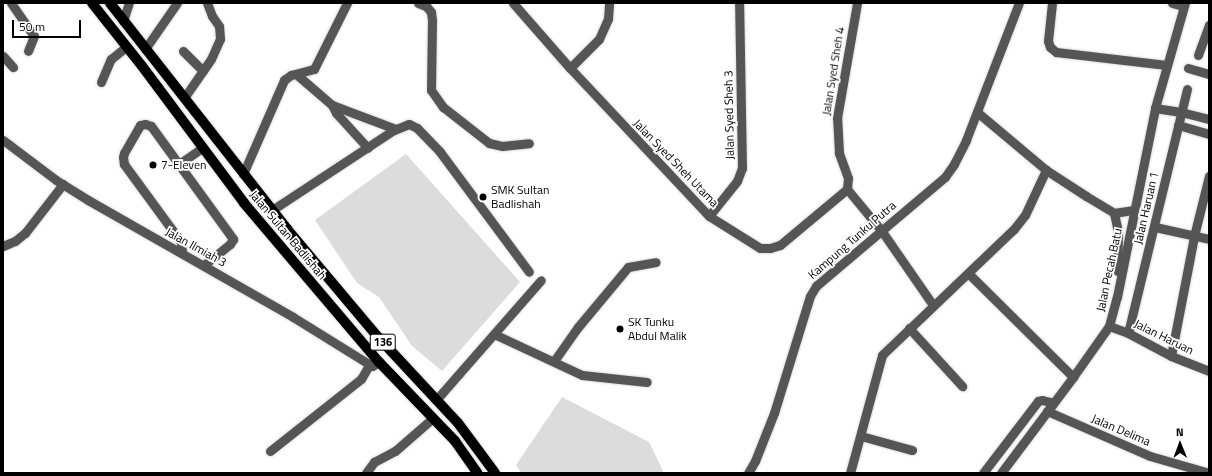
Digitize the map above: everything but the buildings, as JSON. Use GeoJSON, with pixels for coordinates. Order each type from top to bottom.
{"type":"FeatureCollection","features":[{"type":"Feature","properties":{"kind":"main road","name":"Jalan Sultan Badlishah"},"geometry":{"type":"LineString","coordinates":[[92,3],[203,147],[244,203],[379,362],[455,441],[477,473]]}},
{"type":"Feature","properties":{"kind":"main road","name":"Jalan Sultan Badlishah"},"geometry":{"type":"LineString","coordinates":[[110,3],[287,229],[378,337],[458,423],[495,473]]}},
{"type":"Feature","properties":{"kind":"main road"},"geometry":{"type":"LineString","coordinates":[[276,240],[273,231],[276,227],[287,229]]}},
{"type":"Feature","properties":{"kind":"street"},"geometry":{"type":"LineString","coordinates":[[11,3],[34,36],[28,51]]}},
{"type":"Feature","properties":{"kind":"street"},"geometry":{"type":"LineString","coordinates":[[123,21],[129,3]]}},
{"type":"Feature","properties":{"kind":"street"},"geometry":{"type":"LineString","coordinates":[[145,49],[177,3]]}},
{"type":"Feature","properties":{"kind":"street"},"geometry":{"type":"LineString","coordinates":[[184,98],[211,59],[220,39],[219,26],[212,16],[207,3]]}},
{"type":"Feature","properties":{"kind":"street"},"geometry":{"type":"LineString","coordinates":[[243,174],[284,80],[291,75],[314,69],[347,3]]}},
{"type":"Feature","properties":{"kind":"street"},"geometry":{"type":"LineString","coordinates":[[418,3],[426,6],[430,12],[432,20],[431,90],[443,107],[489,143],[502,146],[529,143]]}},
{"type":"Feature","properties":{"kind":"street","name":"Jalan Syed Sheh Utama"},"geometry":{"type":"LineString","coordinates":[[513,3],[570,68],[709,216],[760,248],[770,248],[780,245],[847,189]]}},
{"type":"Feature","properties":{"kind":"street"},"geometry":{"type":"LineString","coordinates":[[570,68],[599,39],[608,19],[609,3]]}},
{"type":"Feature","properties":{"kind":"street","name":"Jalan Syed Sheh 3"},"geometry":{"type":"LineString","coordinates":[[709,216],[737,181],[742,168],[739,3]]}},
{"type":"Feature","properties":{"kind":"street","name":"Jalan Syed Sheh 4"},"geometry":{"type":"LineString","coordinates":[[847,189],[848,178],[839,153],[837,118],[857,3]]}},
{"type":"Feature","properties":{"kind":"street","name":"Kampung Tunku Putra"},"geometry":{"type":"LineString","coordinates":[[748,473],[756,461],[774,413],[810,296],[816,286],[945,177],[954,164],[977,112],[1019,3]]}},
{"type":"Feature","properties":{"kind":"street"},"geometry":{"type":"LineString","coordinates":[[1052,3],[1048,41],[1050,47],[1056,52],[1166,65]]}},
{"type":"Feature","properties":{"kind":"street","name":"Jalan Pecah Batu"},"geometry":{"type":"LineString","coordinates":[[1001,473],[1054,403],[1109,326],[1117,297],[1134,210],[1166,65],[1184,5],[1172,3]]}},
{"type":"Feature","properties":{"kind":"street"},"geometry":{"type":"LineString","coordinates":[[1198,54],[1209,25]]}},
{"type":"Feature","properties":{"kind":"street"},"geometry":{"type":"LineString","coordinates":[[101,82],[111,59],[126,47]]}},
{"type":"Feature","properties":{"kind":"street"},"geometry":{"type":"LineString","coordinates":[[182,51],[203,72]]}},
{"type":"Feature","properties":{"kind":"street"},"geometry":{"type":"LineString","coordinates":[[3,56],[13,67]]}},
{"type":"Feature","properties":{"kind":"street"},"geometry":{"type":"LineString","coordinates":[[1188,68],[1209,74]]}},
{"type":"Feature","properties":{"kind":"street"},"geometry":{"type":"LineString","coordinates":[[296,74],[332,105],[396,129]]}},
{"type":"Feature","properties":{"kind":"street","name":"Jalan Haruan 1"},"geometry":{"type":"LineString","coordinates":[[1128,333],[1155,227],[1187,89]]}},
{"type":"Feature","properties":{"kind":"street"},"geometry":{"type":"LineString","coordinates":[[332,105],[336,114],[368,148]]}},
{"type":"Feature","properties":{"kind":"street"},"geometry":{"type":"LineString","coordinates":[[1156,108],[1209,119]]}},
{"type":"Feature","properties":{"kind":"street"},"geometry":{"type":"LineString","coordinates":[[977,112],[1046,170],[1114,212],[1134,210]]}},
{"type":"Feature","properties":{"kind":"street"},"geometry":{"type":"LineString","coordinates":[[182,252],[181,242],[124,164],[122,157],[140,125],[146,124],[151,126],[233,239],[230,244],[204,265]]}},
{"type":"Feature","properties":{"kind":"street"},"geometry":{"type":"LineString","coordinates":[[272,210],[396,129],[409,124],[416,128],[440,152],[529,272]]}},
{"type":"Feature","properties":{"kind":"street"},"geometry":{"type":"LineString","coordinates":[[1178,125],[1209,134]]}},
{"type":"Feature","properties":{"kind":"street","name":"Jalan Ilmiah 3"},"geometry":{"type":"LineString","coordinates":[[3,140],[63,184],[293,317],[369,364]]}},
{"type":"Feature","properties":{"kind":"street"},"geometry":{"type":"LineString","coordinates":[[179,164],[203,147]]}},
{"type":"Feature","properties":{"kind":"street"},"geometry":{"type":"LineString","coordinates":[[850,473],[882,354],[1019,223],[1025,215],[1046,170]]}},
{"type":"Feature","properties":{"kind":"street"},"geometry":{"type":"LineString","coordinates":[[1170,356],[1194,236],[1209,176]]}},
{"type":"Feature","properties":{"kind":"street"},"geometry":{"type":"LineString","coordinates":[[3,246],[15,241],[25,233],[63,184]]}},
{"type":"Feature","properties":{"kind":"street"},"geometry":{"type":"LineString","coordinates":[[847,189],[881,230],[933,305]]}},
{"type":"Feature","properties":{"kind":"street"},"geometry":{"type":"LineString","coordinates":[[1114,212],[1118,232],[1117,297]]}},
{"type":"Feature","properties":{"kind":"street"},"geometry":{"type":"LineString","coordinates":[[1155,227],[1209,239]]}},
{"type":"Feature","properties":{"kind":"street"},"geometry":{"type":"LineString","coordinates":[[554,362],[578,327],[628,267],[656,262]]}},
{"type":"Feature","properties":{"kind":"street"},"geometry":{"type":"LineString","coordinates":[[968,273],[1073,377]]}},
{"type":"Feature","properties":{"kind":"street"},"geometry":{"type":"LineString","coordinates":[[436,400],[541,280]]}},
{"type":"Feature","properties":{"kind":"street","name":"Jalan Haruan"},"geometry":{"type":"LineString","coordinates":[[1109,326],[1128,333],[1170,356],[1209,369]]}},
{"type":"Feature","properties":{"kind":"street"},"geometry":{"type":"LineString","coordinates":[[908,328],[962,386]]}},
{"type":"Feature","properties":{"kind":"street"},"geometry":{"type":"LineString","coordinates":[[494,334],[582,375],[647,382]]}},
{"type":"Feature","properties":{"kind":"street"},"geometry":{"type":"LineString","coordinates":[[270,451],[361,378],[369,364],[372,366],[379,362]]}},
{"type":"Feature","properties":{"kind":"street"},"geometry":{"type":"LineString","coordinates":[[983,473],[1038,401],[1042,400],[1054,403]]}},
{"type":"Feature","properties":{"kind":"street","name":"Jalan Delima"},"geometry":{"type":"LineString","coordinates":[[1047,411],[1150,456],[1209,473]]}},
{"type":"Feature","properties":{"kind":"street"},"geometry":{"type":"LineString","coordinates":[[366,473],[374,462],[395,451],[434,418]]}},
{"type":"Feature","properties":{"kind":"street"},"geometry":{"type":"LineString","coordinates":[[861,436],[912,450]]}},
{"type":"Feature","properties":{"kind":"shaded area"},"geometry":{"type":"Polygon","coordinates":[[[406,154],[520,282],[442,371],[412,346],[379,297],[357,283],[315,220],[406,154]]]}},
{"type":"Feature","properties":{"kind":"shaded area"},"geometry":{"type":"Polygon","coordinates":[[[562,397],[649,442],[663,471],[661,473],[521,473],[516,465],[562,397]]]}},
{"type":"Feature","properties":{"kind":"place","name":"7-Eleven"},"geometry":{"type":"Point","coordinates":[153,165]}},
{"type":"Feature","properties":{"kind":"place","name":"SMK Sultan Badlishah"},"geometry":{"type":"Point","coordinates":[483,197]}},
{"type":"Feature","properties":{"kind":"place","name":"SK Tunku Abdul Malik"},"geometry":{"type":"Point","coordinates":[620,329]}}]}
